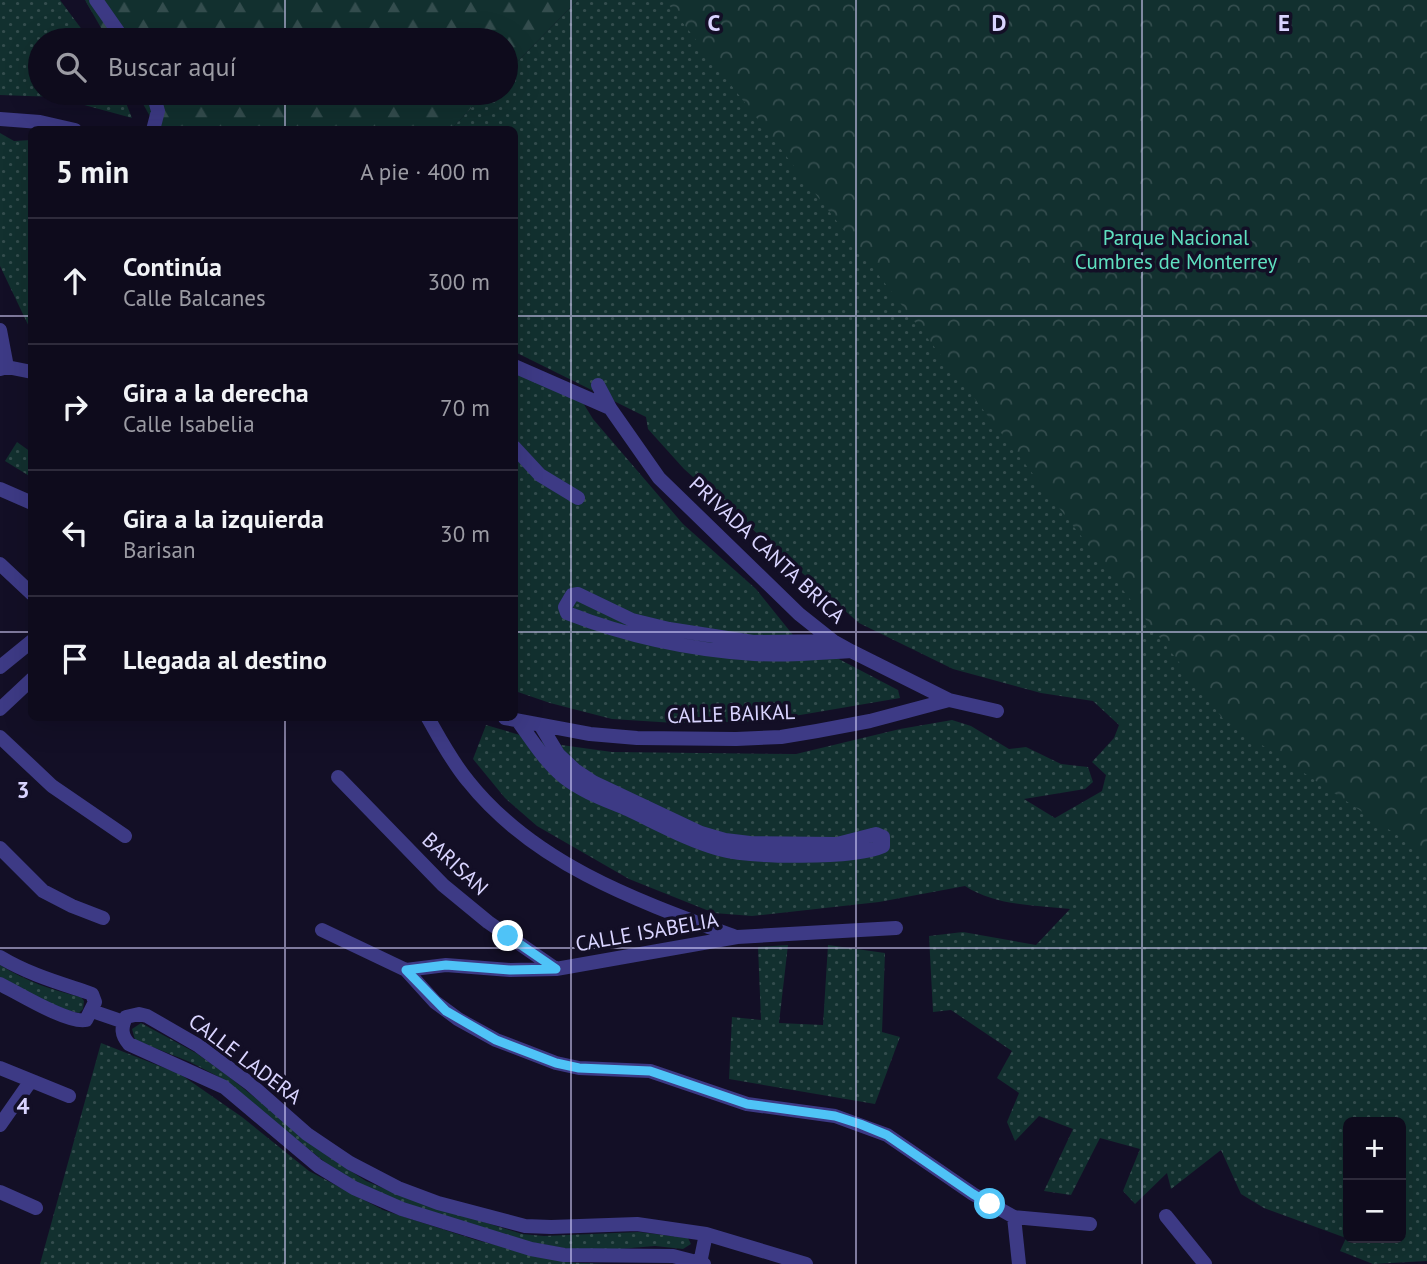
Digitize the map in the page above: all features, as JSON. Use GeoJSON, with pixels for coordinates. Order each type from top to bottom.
{"type":"FeatureCollection","features":[{"type":"Feature","properties":{"kind":"street"},"geometry":{"type":"LineString","coordinates":[[96,0],[116,28]]}},
{"type":"Feature","properties":{"kind":"street"},"geometry":{"type":"LineString","coordinates":[[154,126],[158,111],[156,105]]}},
{"type":"Feature","properties":{"kind":"street"},"geometry":{"type":"LineString","coordinates":[[0,119],[58,126]]}},
{"type":"Feature","properties":{"kind":"street"},"geometry":{"type":"LineString","coordinates":[[1,339],[4,368],[28,371]]}},
{"type":"Feature","properties":{"kind":"street"},"geometry":{"type":"LineString","coordinates":[[518,368],[610,408]]}},
{"type":"Feature","properties":{"kind":"street","name":"PRIVADA CANTA BRICA"},"geometry":{"type":"LineString","coordinates":[[598,385],[610,408],[659,478],[779,596],[833,641],[949,700]]}},
{"type":"Feature","properties":{"kind":"street"},"geometry":{"type":"LineString","coordinates":[[518,452],[531,468],[578,498]]}},
{"type":"Feature","properties":{"kind":"street"},"geometry":{"type":"LineString","coordinates":[[0,489],[28,501]]}},
{"type":"Feature","properties":{"kind":"street"},"geometry":{"type":"LineString","coordinates":[[0,564],[28,590]]}},
{"type":"Feature","properties":{"kind":"street"},"geometry":{"type":"LineString","coordinates":[[833,641],[753,642],[669,629],[632,620],[578,594],[572,595],[565,607],[567,613],[596,625],[698,647],[752,654],[851,652]]}},
{"type":"Feature","properties":{"kind":"street"},"geometry":{"type":"LineString","coordinates":[[0,667],[28,644]]}},
{"type":"Feature","properties":{"kind":"street"},"geometry":{"type":"LineString","coordinates":[[0,709],[28,683]]}},
{"type":"Feature","properties":{"kind":"street","name":"CALLE BAIKAL"},"geometry":{"type":"LineString","coordinates":[[518,721],[590,734],[637,738],[781,737],[870,721],[949,700],[997,711]]}},
{"type":"Feature","properties":{"kind":"street"},"geometry":{"type":"LineString","coordinates":[[430,721],[467,780],[503,819],[545,852],[577,871],[646,902],[737,937]]}},
{"type":"Feature","properties":{"kind":"street"},"geometry":{"type":"LineString","coordinates":[[513,721],[566,778],[588,792],[698,842],[722,850],[749,853],[837,855],[883,846],[883,837],[876,834],[837,844],[750,843],[701,833],[575,771],[558,754],[541,726]]}},
{"type":"Feature","properties":{"kind":"street"},"geometry":{"type":"LineString","coordinates":[[0,737],[52,786],[125,836]]}},
{"type":"Feature","properties":{"kind":"street","name":"BARISAN"},"geometry":{"type":"LineString","coordinates":[[338,776],[443,886],[488,922],[556,969]]}},
{"type":"Feature","properties":{"kind":"street"},"geometry":{"type":"LineString","coordinates":[[0,848],[15,866],[43,891],[103,918]]}},
{"type":"Feature","properties":{"kind":"street","name":"CALLE ISABELIA"},"geometry":{"type":"LineString","coordinates":[[406,970],[446,965],[510,970],[556,969],[737,937],[896,928]]}},
{"type":"Feature","properties":{"kind":"street"},"geometry":{"type":"LineString","coordinates":[[323,930],[406,970],[446,1011],[496,1040],[556,1063],[579,1068],[650,1071],[747,1104],[835,1116],[887,1135],[973,1194],[1014,1217],[1090,1224]]}},
{"type":"Feature","properties":{"kind":"street"},"geometry":{"type":"LineString","coordinates":[[0,957],[48,981],[92,994],[95,1002],[86,1020],[78,1021],[38,1005],[0,984]]}},
{"type":"Feature","properties":{"kind":"street"},"geometry":{"type":"LineString","coordinates":[[92,1011],[124,1022]]}},
{"type":"Feature","properties":{"kind":"street","name":"CALLE LADERA"},"geometry":{"type":"LineString","coordinates":[[702,1263],[673,1256],[639,1254],[564,1255],[465,1229],[378,1200],[318,1166],[225,1087],[129,1044],[122,1034],[126,1017],[147,1016],[209,1054],[249,1083],[307,1134],[350,1163],[398,1188],[438,1203],[524,1226],[637,1224],[706,1234],[806,1264]]}},
{"type":"Feature","properties":{"kind":"street"},"geometry":{"type":"LineString","coordinates":[[0,1069],[69,1096]]}},
{"type":"Feature","properties":{"kind":"street"},"geometry":{"type":"LineString","coordinates":[[0,1125],[30,1082]]}},
{"type":"Feature","properties":{"kind":"street"},"geometry":{"type":"LineString","coordinates":[[0,1192],[36,1208]]}},
{"type":"Feature","properties":{"kind":"street"},"geometry":{"type":"LineString","coordinates":[[1166,1216],[1205,1264]]}},
{"type":"Feature","properties":{"kind":"street"},"geometry":{"type":"LineString","coordinates":[[1014,1217],[1018,1264]]}},
{"type":"Feature","properties":{"kind":"street"},"geometry":{"type":"LineString","coordinates":[[702,1263],[706,1234]]}},
{"type":"Feature","properties":{"kind":"green space"},"geometry":{"type":"Polygon","coordinates":[[[0,0],[60,0],[81,28],[28,28],[28,96],[0,95],[0,0]]]}},
{"type":"Feature","properties":{"kind":"green space"},"geometry":{"type":"Polygon","coordinates":[[[85,0],[578,0],[518,61],[518,28],[101,28],[85,0]]]}},
{"type":"Feature","properties":{"kind":"green space"},"geometry":{"type":"Polygon","coordinates":[[[578,0],[1427,0],[1427,1261],[1373,1264],[1340,1251],[1344,1243],[1406,1243],[1406,1117],[1343,1117],[1343,1237],[1264,1208],[1241,1194],[1221,1150],[1171,1189],[1167,1173],[1135,1204],[1123,1191],[1140,1149],[1100,1138],[1071,1195],[1044,1191],[1073,1129],[1039,1116],[1015,1141],[1007,1122],[1019,1093],[997,1078],[1012,1051],[951,1010],[933,1012],[929,936],[963,932],[1036,945],[1070,909],[1002,901],[965,886],[879,902],[752,916],[714,913],[629,879],[537,826],[505,798],[473,759],[486,725],[547,743],[612,752],[796,754],[900,729],[952,720],[971,726],[1009,749],[1026,747],[1061,764],[1088,767],[1093,782],[1085,789],[1024,799],[1055,818],[1102,791],[1106,775],[1092,762],[1114,738],[1119,725],[1093,701],[1041,693],[953,669],[859,623],[684,469],[648,429],[646,417],[518,353],[518,126],[454,126],[474,105],[518,105],[518,61],[578,0]]]}},
{"type":"Feature","properties":{"kind":"green space","name":"Parque Nacional Cumbres de Monterrey"},"geometry":{"type":"Polygon","coordinates":[[[665,0],[1427,0],[1427,855],[1223,719],[665,0]]]}},
{"type":"Feature","properties":{"kind":"green space"},"geometry":{"type":"Polygon","coordinates":[[[84,105],[127,105],[132,118],[84,105]]]}},
{"type":"Feature","properties":{"kind":"green space"},"geometry":{"type":"Polygon","coordinates":[[[144,105],[474,105],[454,126],[155,126],[144,105]]]}},
{"type":"Feature","properties":{"kind":"green space"},"geometry":{"type":"Polygon","coordinates":[[[0,133],[14,141],[28,140],[28,325],[0,266],[0,133]]]}},
{"type":"Feature","properties":{"kind":"green space"},"geometry":{"type":"Polygon","coordinates":[[[518,361],[577,393],[593,419],[683,524],[756,589],[793,635],[898,690],[900,698],[765,721],[675,723],[612,719],[518,692],[518,361]]]}},
{"type":"Feature","properties":{"kind":"green space"},"geometry":{"type":"Polygon","coordinates":[[[17,442],[28,450],[28,475],[5,461],[17,442]]]}},
{"type":"Feature","properties":{"kind":"green space"},"geometry":{"type":"Polygon","coordinates":[[[788,945],[779,1023],[823,1025],[828,945],[885,953],[882,1032],[900,1037],[875,1104],[729,1079],[732,1017],[761,1020],[758,947],[788,945]]]}},
{"type":"Feature","properties":{"kind":"green space"},"geometry":{"type":"Polygon","coordinates":[[[0,965],[39,984],[81,997],[84,1001],[83,1009],[79,1013],[62,1009],[4,981],[0,978],[0,965]]]}},
{"type":"Feature","properties":{"kind":"green space"},"geometry":{"type":"Polygon","coordinates":[[[141,1023],[196,1053],[223,1072],[329,1157],[366,1181],[407,1198],[522,1234],[544,1236],[639,1232],[688,1238],[691,1244],[683,1249],[655,1246],[575,1250],[530,1242],[405,1204],[363,1186],[326,1163],[219,1077],[135,1040],[132,1029],[141,1023]]]}},
{"type":"Feature","properties":{"kind":"green space"},"geometry":{"type":"Polygon","coordinates":[[[101,1043],[180,1074],[242,1117],[309,1171],[383,1210],[476,1240],[564,1262],[605,1264],[40,1264],[101,1043]]]}},
{"type":"Feature","properties":{"kind":"route"},"geometry":{"type":"LineString","coordinates":[[508,936],[556,969],[510,970],[466,965],[431,965],[406,970],[446,1011],[496,1040],[556,1063],[599,1070],[650,1071],[725,1099],[835,1116],[860,1124],[887,1135],[990,1204]]}}]}
